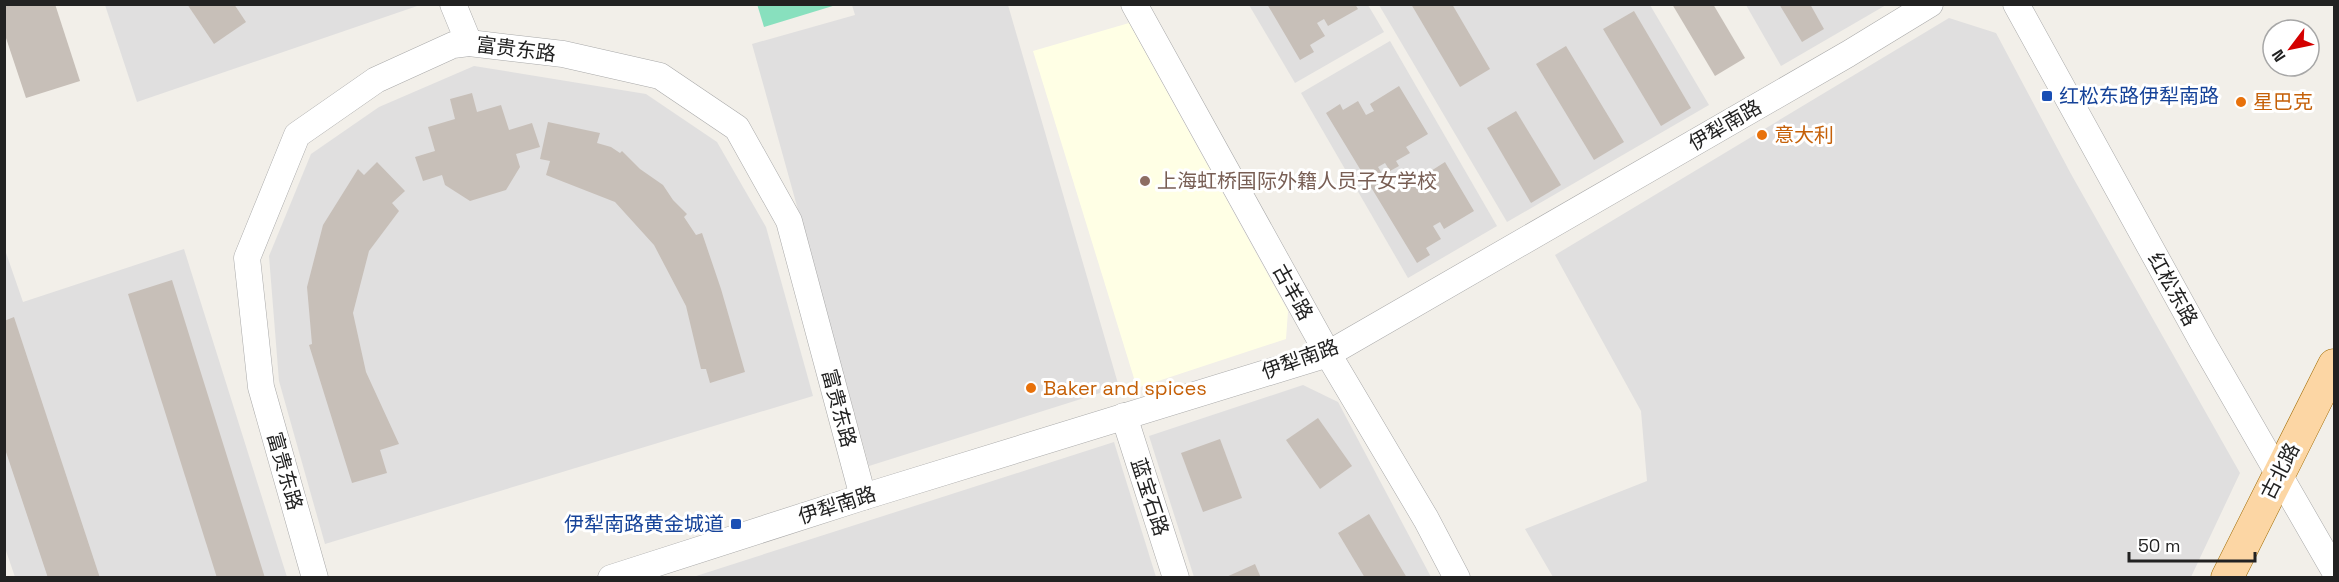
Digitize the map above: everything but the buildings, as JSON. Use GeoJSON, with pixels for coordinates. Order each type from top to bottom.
{"type":"FeatureCollection","features":[{"type":"Feature","properties":{"kind":"main road","name":"古北路"},"geometry":{"type":"LineString","coordinates":[[2227,578],[2334,366]]}},
{"type":"Feature","properties":{"kind":"street"},"geometry":{"type":"LineString","coordinates":[[453,4],[469,43]]}},
{"type":"Feature","properties":{"kind":"street","name":"古羊路"},"geometry":{"type":"LineString","coordinates":[[1134,4],[1328,354],[1426,519],[1457,578]]}},
{"type":"Feature","properties":{"kind":"street","name":"伊犁南路"},"geometry":{"type":"LineString","coordinates":[[620,576],[863,497],[1328,354],[1828,66],[1930,4]]}},
{"type":"Feature","properties":{"kind":"street","name":"红松东路"},"geometry":{"type":"LineString","coordinates":[[2016,4],[2278,475],[2334,570]]}},
{"type":"Feature","properties":{"kind":"street","name":"富贵东路"},"geometry":{"type":"LineString","coordinates":[[315,578],[261,387],[247,258],[297,135],[376,80],[453,45],[469,43],[563,54],[660,76],[737,128],[789,221],[863,497]]}},
{"type":"Feature","properties":{"kind":"street","name":"蓝宝石路"},"geometry":{"type":"LineString","coordinates":[[1124,416],[1176,578]]}},
{"type":"Feature","properties":{"kind":"shaded area"},"geometry":{"type":"Polygon","coordinates":[[[423,4],[137,102],[105,5],[423,4]]]}},
{"type":"Feature","properties":{"kind":"shaded area"},"geometry":{"type":"Polygon","coordinates":[[[852,5],[1008,5],[1119,387],[869,466],[752,44],[855,15],[852,5]]]}},
{"type":"Feature","properties":{"kind":"shaded area"},"geometry":{"type":"Polygon","coordinates":[[[1249,5],[1368,5],[1384,32],[1295,83],[1249,5]]]}},
{"type":"Feature","properties":{"kind":"shaded area"},"geometry":{"type":"Polygon","coordinates":[[[1379,5],[1650,5],[1709,105],[1507,222],[1379,5]]]}},
{"type":"Feature","properties":{"kind":"shaded area"},"geometry":{"type":"Polygon","coordinates":[[[1746,5],[1886,5],[1781,66],[1746,5]]]}},
{"type":"Feature","properties":{"kind":"shaded area"},"geometry":{"type":"Polygon","coordinates":[[[1949,18],[1996,33],[2071,174],[2240,473],[2191,577],[1553,577],[1525,529],[1647,481],[1641,411],[1555,255],[1949,18]]]}},
{"type":"Feature","properties":{"kind":"shaded area","name":"上海虹桥国际外籍人员子女学校"},"geometry":{"type":"Polygon","coordinates":[[[1129,23],[1288,311],[1286,339],[1137,388],[1033,51],[1129,23]]]}},
{"type":"Feature","properties":{"kind":"shaded area"},"geometry":{"type":"Polygon","coordinates":[[[1390,41],[1497,226],[1408,278],[1301,93],[1390,41]]]}},
{"type":"Feature","properties":{"kind":"shaded area"},"geometry":{"type":"Polygon","coordinates":[[[474,66],[646,94],[717,142],[766,227],[813,396],[325,544],[279,381],[269,256],[311,154],[379,107],[474,66]]]}},
{"type":"Feature","properties":{"kind":"shaded area"},"geometry":{"type":"Polygon","coordinates":[[[4,247],[23,302],[184,249],[287,577],[15,577],[4,545],[4,247]]]}},
{"type":"Feature","properties":{"kind":"shaded area"},"geometry":{"type":"Polygon","coordinates":[[[1303,385],[1338,402],[1431,577],[1194,577],[1149,436],[1303,385]]]}},
{"type":"Feature","properties":{"kind":"shaded area"},"geometry":{"type":"Polygon","coordinates":[[[1114,442],[1156,577],[693,577],[1114,442]]]}},
{"type":"Feature","properties":{"kind":"green space"},"geometry":{"type":"Polygon","coordinates":[[[757,4],[836,4],[836,5],[764,27],[757,4]]]}},
{"type":"Feature","properties":{"kind":"place","name":"红松东路伊犁南路"},"geometry":{"type":"Point","coordinates":[2047,96]}},
{"type":"Feature","properties":{"kind":"place","name":"星巴克"},"geometry":{"type":"Point","coordinates":[2241,102]}},
{"type":"Feature","properties":{"kind":"place","name":"意大利"},"geometry":{"type":"Point","coordinates":[1762,135]}},
{"type":"Feature","properties":{"kind":"place","name":"上海虹桥国际外籍人员子女学校"},"geometry":{"type":"Point","coordinates":[1145,181]}},
{"type":"Feature","properties":{"kind":"place","name":"Baker and spices"},"geometry":{"type":"Point","coordinates":[1031,388]}},
{"type":"Feature","properties":{"kind":"place","name":"伊犁南路黄金城道"},"geometry":{"type":"Point","coordinates":[736,524]}}]}
